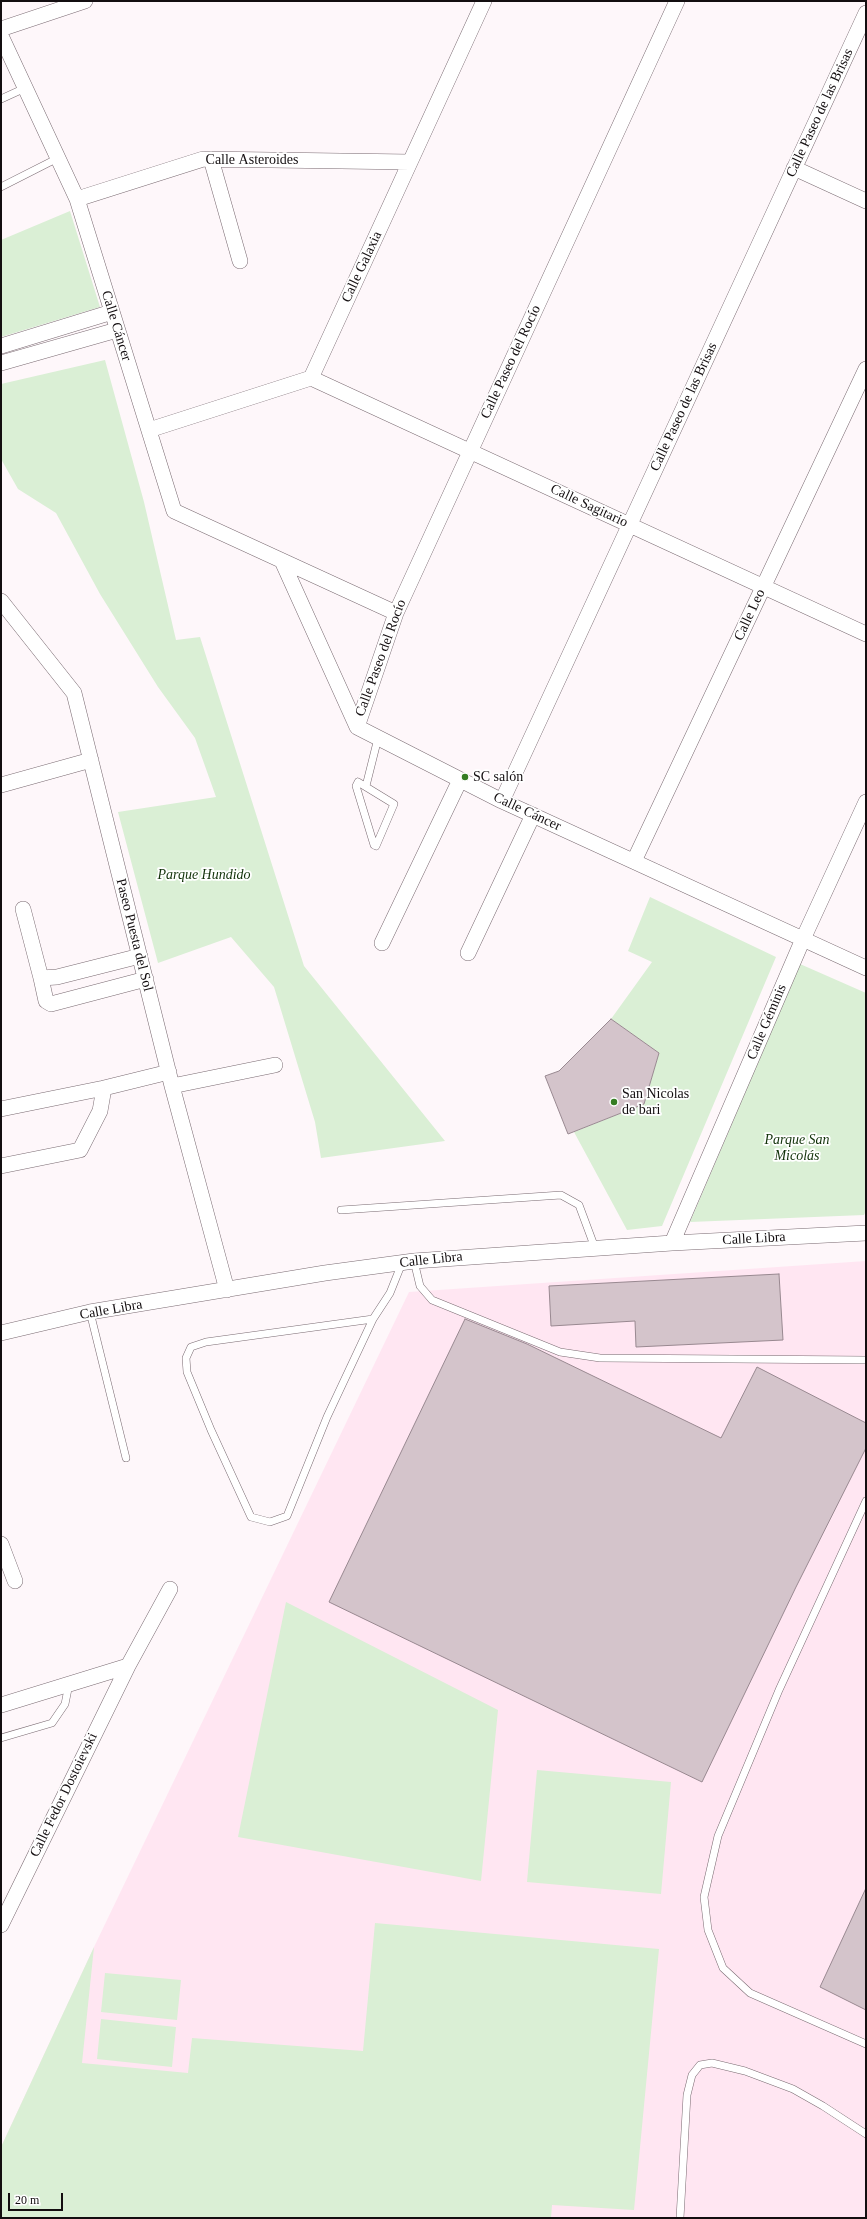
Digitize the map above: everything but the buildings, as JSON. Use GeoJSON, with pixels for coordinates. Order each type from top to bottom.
{"type":"FeatureCollection","features":[{"type":"Feature","properties":{"kind":"street"},"geometry":{"type":"LineString","coordinates":[[1,28],[86,1]]}},
{"type":"Feature","properties":{"kind":"street","name":"Calle Galaxia"},"geometry":{"type":"LineString","coordinates":[[311,378],[484,1]]}},
{"type":"Feature","properties":{"kind":"street","name":"Calle Paseo del Rocío"},"geometry":{"type":"LineString","coordinates":[[357,727],[396,613],[677,1]]}},
{"type":"Feature","properties":{"kind":"street","name":"Calle Paseo de las Brisas"},"geometry":{"type":"LineString","coordinates":[[502,801],[866,13]]}},
{"type":"Feature","properties":{"kind":"street","name":"Calle Cáncer"},"geometry":{"type":"LineString","coordinates":[[1,36],[77,198],[174,512],[396,613]]}},
{"type":"Feature","properties":{"kind":"street","name":"Calle Asteroides"},"geometry":{"type":"LineString","coordinates":[[77,198],[203,159],[410,162]]}},
{"type":"Feature","properties":{"kind":"street"},"geometry":{"type":"LineString","coordinates":[[211,159],[240,261]]}},
{"type":"Feature","properties":{"kind":"street"},"geometry":{"type":"LineString","coordinates":[[794,168],[866,201]]}},
{"type":"Feature","properties":{"kind":"street"},"geometry":{"type":"LineString","coordinates":[[1,346],[112,312]]}},
{"type":"Feature","properties":{"kind":"street"},"geometry":{"type":"LineString","coordinates":[[1,364],[118,330]]}},
{"type":"Feature","properties":{"kind":"street","name":"Calle Leo"},"geometry":{"type":"LineString","coordinates":[[634,862],[866,369]]}},
{"type":"Feature","properties":{"kind":"street"},"geometry":{"type":"LineString","coordinates":[[149,430],[311,378]]}},
{"type":"Feature","properties":{"kind":"street","name":"Calle Sagitario"},"geometry":{"type":"LineString","coordinates":[[311,378],[866,634]]}},
{"type":"Feature","properties":{"kind":"street"},"geometry":{"type":"LineString","coordinates":[[282,561],[357,727]]}},
{"type":"Feature","properties":{"kind":"street","name":"Paseo Puesta del Sol"},"geometry":{"type":"LineString","coordinates":[[2,605],[74,693],[170,1079],[227,1290]]}},
{"type":"Feature","properties":{"kind":"street","name":"Calle Cáncer"},"geometry":{"type":"LineString","coordinates":[[357,727],[502,801],[866,968]]}},
{"type":"Feature","properties":{"kind":"street"},"geometry":{"type":"LineString","coordinates":[[1,785],[91,760]]}},
{"type":"Feature","properties":{"kind":"street"},"geometry":{"type":"LineString","coordinates":[[382,943],[460,780]]}},
{"type":"Feature","properties":{"kind":"street","name":"Calle Géminis"},"geometry":{"type":"LineString","coordinates":[[672,1243],[803,939],[866,802]]}},
{"type":"Feature","properties":{"kind":"street"},"geometry":{"type":"LineString","coordinates":[[468,954],[533,815]]}},
{"type":"Feature","properties":{"kind":"street"},"geometry":{"type":"LineString","coordinates":[[22,909],[46,1001],[51,1004],[146,979]]}},
{"type":"Feature","properties":{"kind":"street"},"geometry":{"type":"LineString","coordinates":[[41,978],[64,975],[140,956]]}},
{"type":"Feature","properties":{"kind":"street"},"geometry":{"type":"LineString","coordinates":[[1,1109],[104,1088],[275,1066]]}},
{"type":"Feature","properties":{"kind":"street"},"geometry":{"type":"LineString","coordinates":[[1,1166],[80,1150],[100,1111],[104,1088]]}},
{"type":"Feature","properties":{"kind":"street","name":"Calle Libra"},"geometry":{"type":"LineString","coordinates":[[1,1333],[90,1312],[325,1273],[408,1262],[672,1243],[866,1233]]}},
{"type":"Feature","properties":{"kind":"street"},"geometry":{"type":"LineString","coordinates":[[1,1544],[15,1581]]}},
{"type":"Feature","properties":{"kind":"street","name":"Calle Fedor Dostoievski"},"geometry":{"type":"LineString","coordinates":[[1,1925],[128,1666],[170,1589]]}},
{"type":"Feature","properties":{"kind":"street"},"geometry":{"type":"LineString","coordinates":[[1,1705],[128,1666]]}},
{"type":"Feature","properties":{"kind":"lane"},"geometry":{"type":"LineString","coordinates":[[1,99],[25,88]]}},
{"type":"Feature","properties":{"kind":"lane"},"geometry":{"type":"LineString","coordinates":[[1,187],[58,158]]}},
{"type":"Feature","properties":{"kind":"lane"},"geometry":{"type":"LineString","coordinates":[[366,786],[378,738]]}},
{"type":"Feature","properties":{"kind":"lane"},"geometry":{"type":"LineString","coordinates":[[358,782],[366,786],[394,804],[376,846],[374,845],[355,784],[358,782]]}},
{"type":"Feature","properties":{"kind":"lane"},"geometry":{"type":"LineString","coordinates":[[341,1210],[561,1195],[579,1205],[595,1248]]}},
{"type":"Feature","properties":{"kind":"lane"},"geometry":{"type":"LineString","coordinates":[[373,1319],[206,1342],[191,1347],[186,1358],[187,1372],[211,1430],[251,1517],[270,1522],[287,1516],[327,1418],[373,1319],[408,1262]]}},
{"type":"Feature","properties":{"kind":"lane"},"geometry":{"type":"LineString","coordinates":[[408,1262],[420,1286],[432,1300],[560,1352],[600,1358],[866,1360]]}},
{"type":"Feature","properties":{"kind":"lane"},"geometry":{"type":"LineString","coordinates":[[90,1312],[126,1458]]}},
{"type":"Feature","properties":{"kind":"lane"},"geometry":{"type":"LineString","coordinates":[[866,1501],[779,1690],[718,1836],[704,1897],[708,1930],[723,1968],[750,1993],[866,2044]]}},
{"type":"Feature","properties":{"kind":"lane"},"geometry":{"type":"LineString","coordinates":[[1,1738],[52,1722],[65,1704],[69,1684]]}},
{"type":"Feature","properties":{"kind":"lane"},"geometry":{"type":"LineString","coordinates":[[680,2218],[687,2095],[692,2075],[700,2065],[712,2063],[739,2069],[793,2089],[823,2106],[866,2134]]}},
{"type":"Feature","properties":{"kind":"shaded area"},"geometry":{"type":"Polygon","coordinates":[[[866,1261],[866,2218],[1,2218],[1,2147],[94,1947],[409,1292],[866,1261]]]}},
{"type":"Feature","properties":{"kind":"green space"},"geometry":{"type":"Polygon","coordinates":[[[70,211],[100,307],[1,337],[1,240],[70,211]]]}},
{"type":"Feature","properties":{"kind":"green space","name":"Parque Hundido"},"geometry":{"type":"Polygon","coordinates":[[[105,360],[144,502],[176,640],[200,637],[304,966],[445,1141],[321,1158],[315,1122],[274,987],[231,937],[158,963],[118,812],[216,797],[195,738],[158,687],[100,594],[56,513],[18,489],[1,459],[1,384],[105,360]]]}},
{"type":"Feature","properties":{"kind":"green space"},"geometry":{"type":"Polygon","coordinates":[[[650,897],[776,957],[662,1226],[627,1230],[574,1132],[644,1104],[659,1053],[611,1019],[652,962],[628,951],[650,897]]]}},
{"type":"Feature","properties":{"kind":"green space","name":"Parque San Micolás"},"geometry":{"type":"Polygon","coordinates":[[[800,964],[866,993],[866,1211],[864,1215],[690,1222],[800,964]]]}},
{"type":"Feature","properties":{"kind":"green space"},"geometry":{"type":"Polygon","coordinates":[[[286,1602],[498,1710],[481,1881],[238,1837],[286,1602]]]}},
{"type":"Feature","properties":{"kind":"green space"},"geometry":{"type":"Polygon","coordinates":[[[537,1770],[671,1782],[661,1894],[527,1882],[537,1770]]]}},
{"type":"Feature","properties":{"kind":"green space"},"geometry":{"type":"Polygon","coordinates":[[[375,1923],[659,1949],[634,2210],[552,2205],[551,2218],[1,2218],[1,2147],[94,1947],[82,2063],[188,2073],[192,2038],[363,2051],[375,1923]]]}},
{"type":"Feature","properties":{"kind":"green space"},"geometry":{"type":"Polygon","coordinates":[[[105,1973],[181,1980],[177,2020],[101,2012],[105,1973]]]}},
{"type":"Feature","properties":{"kind":"green space"},"geometry":{"type":"Polygon","coordinates":[[[101,2019],[176,2027],[172,2067],[97,2059],[101,2019]]]}},
{"type":"Feature","properties":{"kind":"place","name":"SC salón"},"geometry":{"type":"Point","coordinates":[465,777]}},
{"type":"Feature","properties":{"kind":"place","name":"San Nicolas de bari"},"geometry":{"type":"Point","coordinates":[614,1102]}}]}
